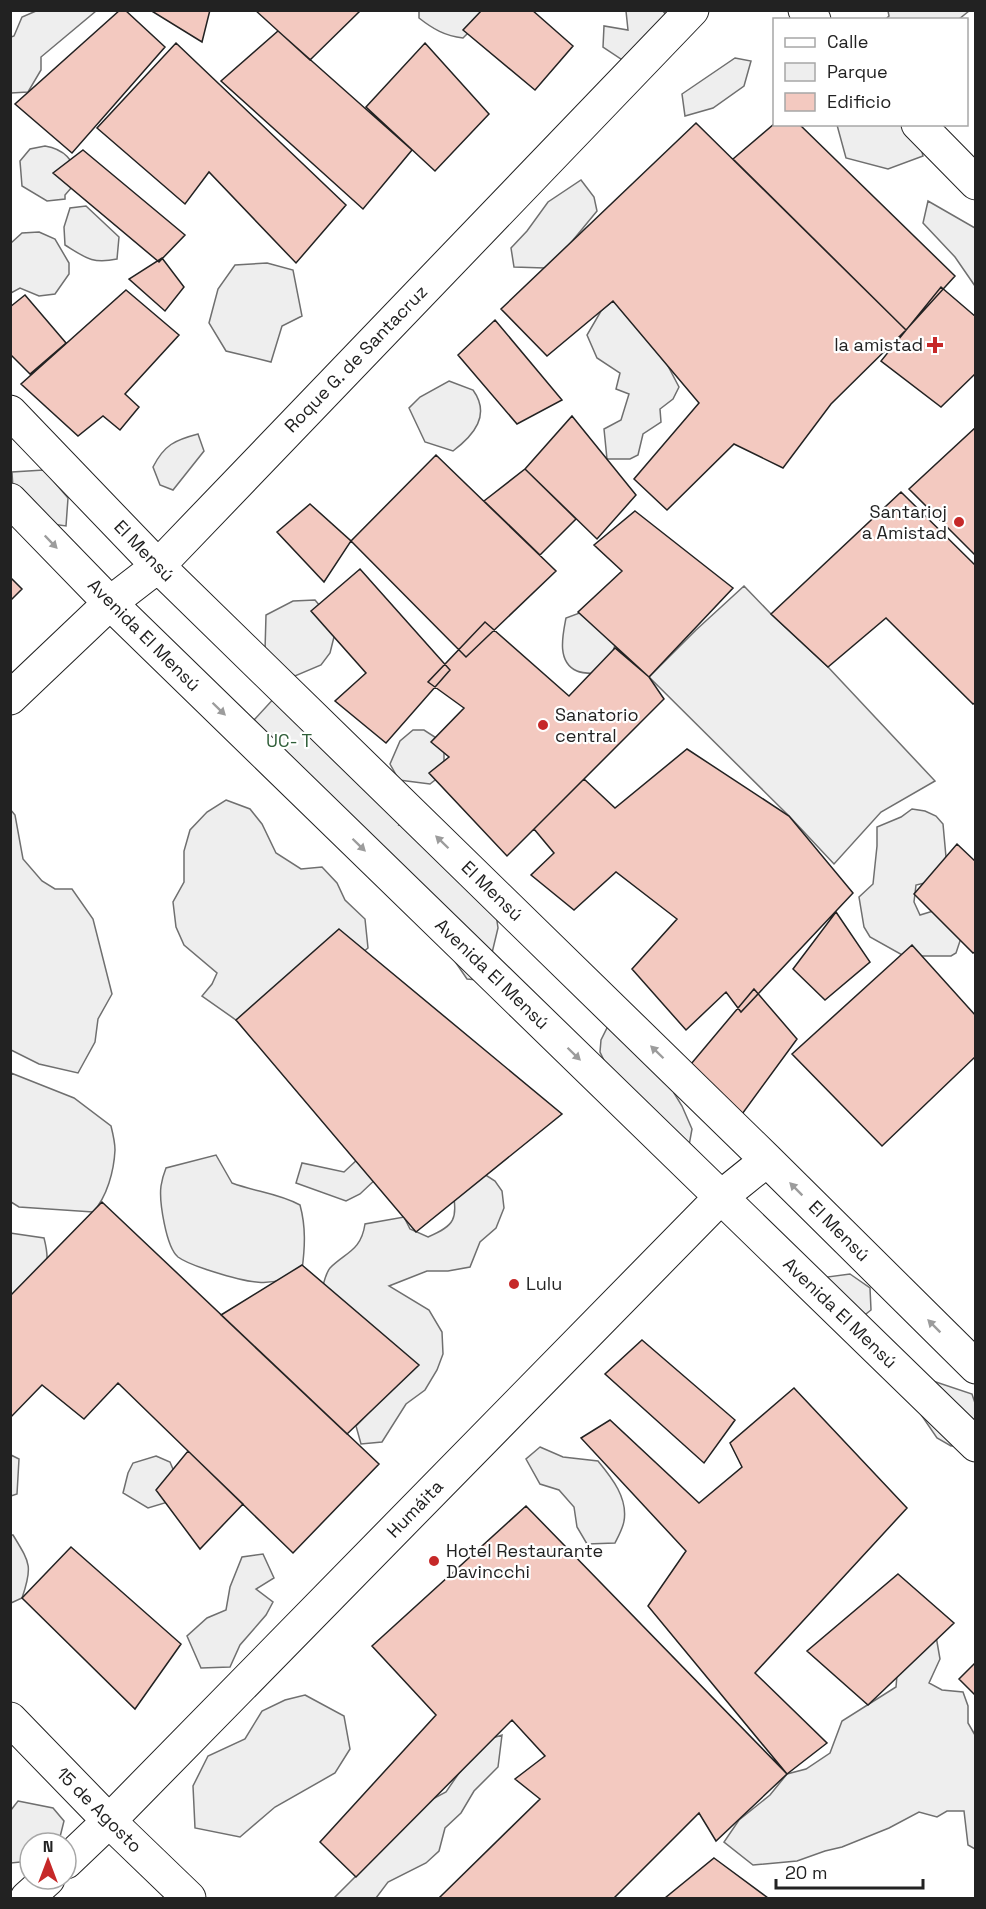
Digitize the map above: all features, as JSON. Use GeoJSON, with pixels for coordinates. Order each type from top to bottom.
{"type":"FeatureCollection","features":[{"type":"Feature","properties":{"kind":"street","name":"Roque G. de Santacruz"},"geometry":{"type":"LineString","coordinates":[[10,698],[110,603],[158,566],[692,10]]}},
{"type":"Feature","properties":{"kind":"street"},"geometry":{"type":"LineString","coordinates":[[920,126],[975,183]]}},
{"type":"Feature","properties":{"kind":"street","name":"El Mensú"},"geometry":{"type":"LineString","coordinates":[[10,412],[158,566],[767,1160],[975,1367]]}},
{"type":"Feature","properties":{"kind":"street","name":"Avenida El Mensú"},"geometry":{"type":"LineString","coordinates":[[10,500],[110,603],[975,1445]]}},
{"type":"Feature","properties":{"kind":"street","name":"Humáita"},"geometry":{"type":"LineString","coordinates":[[78,1851],[721,1197],[767,1160]]}},
{"type":"Feature","properties":{"kind":"street","name":"15 de Agosto"},"geometry":{"type":"LineString","coordinates":[[10,1719],[189,1899]]}},
{"type":"Feature","properties":{"kind":"green space"},"geometry":{"type":"Polygon","coordinates":[[[419,10],[485,11],[486,15],[463,38],[445,34],[429,25],[419,18],[419,10]]]}},
{"type":"Feature","properties":{"kind":"green space"},"geometry":{"type":"Polygon","coordinates":[[[888,10],[969,11],[960,18],[887,18],[888,10]]]}},
{"type":"Feature","properties":{"kind":"green space"},"geometry":{"type":"Polygon","coordinates":[[[36,11],[96,11],[41,57],[41,70],[28,92],[11,93],[11,37],[14,36],[22,17],[36,11]]]}},
{"type":"Feature","properties":{"kind":"green space"},"geometry":{"type":"Polygon","coordinates":[[[626,11],[663,11],[668,17],[624,61],[603,47],[604,26],[628,30],[626,11]]]}},
{"type":"Feature","properties":{"kind":"green space"},"geometry":{"type":"Polygon","coordinates":[[[735,58],[751,61],[744,86],[713,108],[685,116],[682,94],[735,58]]]}},
{"type":"Feature","properties":{"kind":"green space"},"geometry":{"type":"Polygon","coordinates":[[[837,126],[916,126],[923,156],[888,169],[846,158],[837,126]]]}},
{"type":"Feature","properties":{"kind":"green space"},"geometry":{"type":"Polygon","coordinates":[[[45,146],[63,153],[74,167],[78,180],[65,195],[65,199],[47,201],[22,186],[20,161],[30,149],[45,146]]]}},
{"type":"Feature","properties":{"kind":"green space"},"geometry":{"type":"Polygon","coordinates":[[[581,180],[594,197],[597,211],[569,245],[545,268],[514,267],[511,248],[527,231],[548,202],[581,180]]]}},
{"type":"Feature","properties":{"kind":"green space"},"geometry":{"type":"Polygon","coordinates":[[[928,201],[975,228],[975,286],[955,257],[923,223],[928,201]]]}},
{"type":"Feature","properties":{"kind":"green space"},"geometry":{"type":"Polygon","coordinates":[[[86,206],[119,237],[117,259],[101,261],[90,259],[65,245],[64,227],[70,208],[86,206]]]}},
{"type":"Feature","properties":{"kind":"green space"},"geometry":{"type":"Polygon","coordinates":[[[39,232],[55,239],[69,263],[69,274],[55,294],[39,296],[20,288],[11,293],[11,243],[22,233],[39,232]]]}},
{"type":"Feature","properties":{"kind":"green space"},"geometry":{"type":"Polygon","coordinates":[[[267,263],[293,270],[302,316],[282,326],[271,362],[226,351],[209,323],[218,289],[235,265],[267,263]]]}},
{"type":"Feature","properties":{"kind":"green space"},"geometry":{"type":"Polygon","coordinates":[[[613,301],[631,309],[664,348],[668,366],[679,387],[673,399],[660,409],[661,422],[643,434],[638,455],[630,459],[607,459],[604,429],[621,420],[629,394],[616,389],[620,373],[597,358],[587,335],[601,311],[613,301]]]}},
{"type":"Feature","properties":{"kind":"green space"},"geometry":{"type":"Polygon","coordinates":[[[449,381],[473,390],[480,408],[478,424],[468,438],[453,451],[425,442],[409,408],[420,397],[449,381]]]}},
{"type":"Feature","properties":{"kind":"green space"},"geometry":{"type":"Polygon","coordinates":[[[198,434],[204,451],[173,490],[160,485],[153,467],[161,453],[171,444],[198,434]]]}},
{"type":"Feature","properties":{"kind":"green space"},"geometry":{"type":"Polygon","coordinates":[[[44,470],[68,498],[66,526],[38,522],[13,490],[12,472],[44,470]]]}},
{"type":"Feature","properties":{"kind":"green space"},"geometry":{"type":"Polygon","coordinates":[[[744,586],[828,667],[935,781],[881,812],[834,864],[649,677],[744,586]]]}},
{"type":"Feature","properties":{"kind":"green space"},"geometry":{"type":"Polygon","coordinates":[[[315,600],[330,618],[334,637],[330,653],[321,665],[295,676],[279,666],[265,651],[266,615],[293,601],[315,600]]]}},
{"type":"Feature","properties":{"kind":"green space"},"geometry":{"type":"Polygon","coordinates":[[[590,609],[618,635],[608,668],[601,674],[577,671],[570,667],[564,654],[563,639],[566,618],[590,609]]]}},
{"type":"Feature","properties":{"kind":"green space","name":"UC- T"},"geometry":{"type":"Polygon","coordinates":[[[277,695],[407,811],[399,825],[416,823],[495,907],[498,928],[492,953],[478,980],[467,979],[452,957],[422,897],[390,898],[249,731],[254,720],[277,695]]]}},
{"type":"Feature","properties":{"kind":"green space"},"geometry":{"type":"Polygon","coordinates":[[[413,730],[424,730],[444,743],[444,773],[430,784],[399,780],[390,764],[400,741],[413,730]]]}},
{"type":"Feature","properties":{"kind":"green space"},"geometry":{"type":"Polygon","coordinates":[[[226,800],[250,809],[262,824],[276,853],[301,869],[322,867],[337,883],[345,900],[365,919],[368,948],[351,962],[282,994],[236,1020],[202,996],[212,984],[217,973],[184,945],[176,927],[173,902],[184,882],[184,851],[190,830],[207,812],[226,800]]]}},
{"type":"Feature","properties":{"kind":"green space"},"geometry":{"type":"Polygon","coordinates":[[[10,809],[15,815],[23,859],[42,881],[55,889],[72,889],[93,919],[112,994],[98,1019],[95,1042],[78,1073],[39,1064],[11,1050],[10,809]]]}},
{"type":"Feature","properties":{"kind":"green space"},"geometry":{"type":"Polygon","coordinates":[[[912,809],[936,816],[943,824],[946,857],[937,880],[916,885],[914,902],[920,915],[946,907],[964,929],[956,953],[951,956],[904,956],[870,937],[864,927],[859,897],[873,884],[877,827],[901,817],[912,809]]]}},
{"type":"Feature","properties":{"kind":"green space"},"geometry":{"type":"Polygon","coordinates":[[[609,1024],[672,1073],[674,1093],[692,1129],[688,1151],[611,1075],[600,1052],[601,1040],[609,1024]]]}},
{"type":"Feature","properties":{"kind":"green space"},"geometry":{"type":"Polygon","coordinates":[[[11,1073],[74,1098],[111,1126],[115,1147],[113,1166],[106,1191],[93,1212],[19,1207],[11,1202],[11,1073]]]}},
{"type":"Feature","properties":{"kind":"green space"},"geometry":{"type":"Polygon","coordinates":[[[216,1155],[232,1183],[300,1205],[304,1237],[302,1270],[279,1281],[256,1282],[197,1266],[181,1259],[174,1252],[164,1223],[161,1202],[161,1186],[166,1168],[216,1155]]]}},
{"type":"Feature","properties":{"kind":"green space"},"geometry":{"type":"Polygon","coordinates":[[[359,1158],[379,1176],[360,1194],[346,1201],[296,1183],[302,1163],[344,1172],[359,1158]]]}},
{"type":"Feature","properties":{"kind":"green space"},"geometry":{"type":"Polygon","coordinates":[[[481,1172],[495,1181],[502,1191],[504,1208],[496,1228],[480,1242],[470,1267],[448,1271],[427,1271],[389,1286],[429,1310],[442,1332],[443,1354],[437,1370],[425,1390],[406,1404],[382,1442],[361,1444],[356,1426],[377,1404],[319,1301],[326,1275],[330,1268],[356,1246],[365,1224],[404,1217],[410,1229],[428,1237],[444,1229],[449,1225],[454,1214],[453,1190],[481,1172]]]}},
{"type":"Feature","properties":{"kind":"green space"},"geometry":{"type":"Polygon","coordinates":[[[10,1233],[44,1238],[46,1250],[44,1273],[18,1298],[11,1294],[10,1233]]]}},
{"type":"Feature","properties":{"kind":"green space"},"geometry":{"type":"Polygon","coordinates":[[[850,1274],[870,1288],[871,1310],[847,1329],[827,1277],[850,1274]]]}},
{"type":"Feature","properties":{"kind":"green space"},"geometry":{"type":"Polygon","coordinates":[[[921,1377],[972,1394],[975,1403],[975,1444],[951,1446],[937,1438],[909,1397],[921,1377]]]}},
{"type":"Feature","properties":{"kind":"green space"},"geometry":{"type":"Polygon","coordinates":[[[540,1447],[563,1457],[598,1461],[618,1489],[624,1504],[623,1524],[615,1543],[587,1544],[577,1527],[574,1507],[559,1490],[540,1484],[526,1459],[540,1447]]]}},
{"type":"Feature","properties":{"kind":"green space"},"geometry":{"type":"Polygon","coordinates":[[[11,1455],[19,1459],[17,1494],[11,1496],[11,1455]]]}},
{"type":"Feature","properties":{"kind":"green space"},"geometry":{"type":"Polygon","coordinates":[[[156,1456],[170,1462],[175,1474],[168,1502],[148,1508],[123,1493],[133,1463],[156,1456]]]}},
{"type":"Feature","properties":{"kind":"green space"},"geometry":{"type":"Polygon","coordinates":[[[11,1535],[26,1559],[28,1579],[22,1598],[11,1603],[11,1535]]]}},
{"type":"Feature","properties":{"kind":"green space"},"geometry":{"type":"Polygon","coordinates":[[[263,1554],[274,1578],[256,1589],[273,1602],[266,1615],[240,1645],[230,1667],[201,1668],[187,1636],[207,1618],[226,1610],[230,1587],[242,1557],[263,1554]]]}},
{"type":"Feature","properties":{"kind":"green space"},"geometry":{"type":"Polygon","coordinates":[[[936,1636],[940,1659],[929,1683],[942,1690],[963,1692],[968,1706],[968,1723],[975,1735],[975,1849],[968,1845],[964,1811],[947,1811],[937,1817],[919,1812],[889,1828],[842,1847],[797,1861],[753,1865],[724,1842],[739,1820],[770,1795],[787,1774],[806,1769],[830,1753],[842,1721],[896,1687],[897,1675],[936,1636]]]}},
{"type":"Feature","properties":{"kind":"green space"},"geometry":{"type":"Polygon","coordinates":[[[305,1695],[344,1716],[350,1749],[335,1773],[275,1807],[240,1837],[195,1828],[193,1786],[208,1756],[245,1739],[262,1711],[285,1700],[305,1695]]]}},
{"type":"Feature","properties":{"kind":"green space"},"geometry":{"type":"Polygon","coordinates":[[[502,1735],[498,1767],[474,1791],[461,1813],[445,1828],[439,1851],[426,1863],[388,1882],[376,1898],[334,1898],[405,1827],[425,1803],[446,1792],[486,1740],[502,1735]]]}},
{"type":"Feature","properties":{"kind":"green space"},"geometry":{"type":"Polygon","coordinates":[[[18,1801],[53,1808],[64,1821],[62,1831],[18,1831],[18,1862],[11,1863],[11,1810],[18,1801]]]}},
{"type":"Feature","properties":{"kind":"building"},"geometry":{"type":"Polygon","coordinates":[[[120,10],[125,10],[165,47],[72,153],[15,104],[120,10]]]}},
{"type":"Feature","properties":{"kind":"building"},"geometry":{"type":"Polygon","coordinates":[[[150,10],[210,10],[202,42],[150,10]]]}},
{"type":"Feature","properties":{"kind":"building"},"geometry":{"type":"Polygon","coordinates":[[[255,10],[361,10],[310,60],[255,10]]]}},
{"type":"Feature","properties":{"kind":"building"},"geometry":{"type":"Polygon","coordinates":[[[482,10],[532,10],[573,46],[535,90],[463,30],[482,10]]]}},
{"type":"Feature","properties":{"kind":"building"},"geometry":{"type":"Polygon","coordinates":[[[278,31],[412,150],[363,209],[221,81],[278,31]]]}},
{"type":"Feature","properties":{"kind":"building"},"geometry":{"type":"Polygon","coordinates":[[[176,43],[346,205],[296,263],[209,172],[185,204],[97,128],[176,43]]]}},
{"type":"Feature","properties":{"kind":"building"},"geometry":{"type":"Polygon","coordinates":[[[425,43],[489,114],[435,171],[366,107],[425,43]]]}},
{"type":"Feature","properties":{"kind":"building"},"geometry":{"type":"Polygon","coordinates":[[[696,123],[906,330],[831,404],[783,468],[734,444],[667,510],[634,479],[699,403],[613,301],[547,356],[501,309],[696,123]]]}},
{"type":"Feature","properties":{"kind":"building"},"geometry":{"type":"Polygon","coordinates":[[[773,125],[801,126],[955,276],[906,330],[733,159],[773,125]]]}},
{"type":"Feature","properties":{"kind":"building"},"geometry":{"type":"Polygon","coordinates":[[[83,150],[185,235],[159,262],[53,173],[83,150]]]}},
{"type":"Feature","properties":{"kind":"building"},"geometry":{"type":"Polygon","coordinates":[[[162,258],[184,287],[165,311],[129,279],[162,258]]]}},
{"type":"Feature","properties":{"kind":"building","name":"la amistad"},"geometry":{"type":"Polygon","coordinates":[[[941,287],[976,317],[976,373],[941,407],[881,361],[941,287]]]}},
{"type":"Feature","properties":{"kind":"building"},"geometry":{"type":"Polygon","coordinates":[[[126,290],[179,335],[125,394],[139,407],[120,430],[103,416],[78,436],[21,384],[126,290]]]}},
{"type":"Feature","properties":{"kind":"building"},"geometry":{"type":"Polygon","coordinates":[[[25,295],[66,343],[30,374],[10,354],[10,307],[25,295]]]}},
{"type":"Feature","properties":{"kind":"building"},"geometry":{"type":"Polygon","coordinates":[[[495,320],[562,400],[517,424],[458,355],[495,320]]]}},
{"type":"Feature","properties":{"kind":"building"},"geometry":{"type":"Polygon","coordinates":[[[572,416],[636,495],[597,539],[525,469],[572,416]]]}},
{"type":"Feature","properties":{"kind":"building","name":"Santarioj a Amistad"},"geometry":{"type":"Polygon","coordinates":[[[976,427],[976,556],[909,489],[976,427]]]}},
{"type":"Feature","properties":{"kind":"building"},"geometry":{"type":"Polygon","coordinates":[[[436,455],[556,571],[466,657],[351,541],[436,455]]]}},
{"type":"Feature","properties":{"kind":"building"},"geometry":{"type":"Polygon","coordinates":[[[525,469],[576,519],[540,555],[484,501],[525,469]]]}},
{"type":"Feature","properties":{"kind":"building"},"geometry":{"type":"Polygon","coordinates":[[[901,492],[976,566],[976,702],[973,704],[886,618],[828,667],[771,614],[901,492]]]}},
{"type":"Feature","properties":{"kind":"building"},"geometry":{"type":"Polygon","coordinates":[[[310,504],[351,541],[324,582],[277,532],[310,504]]]}},
{"type":"Feature","properties":{"kind":"building"},"geometry":{"type":"Polygon","coordinates":[[[635,511],[733,588],[649,677],[578,612],[622,571],[594,545],[635,511]]]}},
{"type":"Feature","properties":{"kind":"building","name":"UC- T"},"geometry":{"type":"Polygon","coordinates":[[[360,569],[450,670],[386,743],[335,701],[366,673],[311,611],[360,569]]]}},
{"type":"Feature","properties":{"kind":"building"},"geometry":{"type":"Polygon","coordinates":[[[10,577],[22,589],[10,601],[10,577]]]}},
{"type":"Feature","properties":{"kind":"building","name":"Sanatorio central"},"geometry":{"type":"Polygon","coordinates":[[[485,622],[569,696],[615,648],[649,677],[664,699],[507,856],[429,773],[449,757],[431,742],[464,708],[428,682],[485,622]]]}},
{"type":"Feature","properties":{"kind":"building"},"geometry":{"type":"Polygon","coordinates":[[[687,749],[789,816],[853,893],[741,1012],[726,992],[686,1030],[632,969],[677,919],[616,872],[574,910],[531,875],[554,853],[534,829],[584,779],[615,808],[687,749]]]}},
{"type":"Feature","properties":{"kind":"building"},"geometry":{"type":"Polygon","coordinates":[[[957,844],[976,862],[976,951],[973,953],[914,894],[957,844]]]}},
{"type":"Feature","properties":{"kind":"building"},"geometry":{"type":"Polygon","coordinates":[[[836,912],[870,962],[825,1000],[793,969],[836,912]]]}},
{"type":"Feature","properties":{"kind":"building"},"geometry":{"type":"Polygon","coordinates":[[[339,929],[562,1114],[416,1232],[236,1020],[339,929]]]}},
{"type":"Feature","properties":{"kind":"building"},"geometry":{"type":"Polygon","coordinates":[[[912,945],[976,1016],[976,1056],[882,1146],[792,1054],[912,945]]]}},
{"type":"Feature","properties":{"kind":"building"},"geometry":{"type":"Polygon","coordinates":[[[754,989],[797,1039],[737,1121],[691,1064],[754,989]]]}},
{"type":"Feature","properties":{"kind":"building"},"geometry":{"type":"Polygon","coordinates":[[[102,1202],[379,1464],[293,1553],[118,1383],[84,1419],[42,1385],[10,1418],[10,1296],[102,1202]]]}},
{"type":"Feature","properties":{"kind":"building"},"geometry":{"type":"Polygon","coordinates":[[[302,1265],[419,1365],[347,1434],[221,1315],[302,1265]]]}},
{"type":"Feature","properties":{"kind":"building"},"geometry":{"type":"Polygon","coordinates":[[[642,1340],[735,1420],[704,1463],[605,1374],[642,1340]]]}},
{"type":"Feature","properties":{"kind":"building"},"geometry":{"type":"Polygon","coordinates":[[[794,1388],[907,1508],[755,1673],[827,1743],[787,1774],[648,1606],[686,1551],[581,1438],[610,1420],[699,1503],[742,1467],[730,1443],[794,1388]]]}},
{"type":"Feature","properties":{"kind":"building"},"geometry":{"type":"Polygon","coordinates":[[[188,1451],[243,1504],[200,1549],[156,1490],[188,1451]]]}},
{"type":"Feature","properties":{"kind":"building"},"geometry":{"type":"Polygon","coordinates":[[[526,1506],[787,1774],[716,1841],[699,1813],[614,1898],[439,1898],[540,1799],[515,1779],[545,1756],[512,1720],[356,1877],[320,1842],[436,1715],[372,1646],[526,1506]]]}},
{"type":"Feature","properties":{"kind":"building"},"geometry":{"type":"Polygon","coordinates":[[[71,1547],[181,1644],[135,1709],[22,1598],[71,1547]]]}},
{"type":"Feature","properties":{"kind":"building"},"geometry":{"type":"Polygon","coordinates":[[[898,1574],[954,1623],[868,1705],[807,1651],[898,1574]]]}},
{"type":"Feature","properties":{"kind":"building"},"geometry":{"type":"Polygon","coordinates":[[[976,1662],[976,1696],[959,1679],[976,1662]]]}},
{"type":"Feature","properties":{"kind":"building"},"geometry":{"type":"Polygon","coordinates":[[[714,1858],[768,1898],[665,1898],[714,1858]]]}},
{"type":"Feature","properties":{"kind":"place","name":"la amistad"},"geometry":{"type":"Point","coordinates":[935,345]}},
{"type":"Feature","properties":{"kind":"place","name":"Santarioj a Amistad"},"geometry":{"type":"Point","coordinates":[959,522]}},
{"type":"Feature","properties":{"kind":"place","name":"Sanatorio central"},"geometry":{"type":"Point","coordinates":[543,725]}},
{"type":"Feature","properties":{"kind":"place","name":"Lulu"},"geometry":{"type":"Point","coordinates":[514,1284]}},
{"type":"Feature","properties":{"kind":"place","name":"Hotel Restaurante Davincchi"},"geometry":{"type":"Point","coordinates":[434,1561]}}]}
